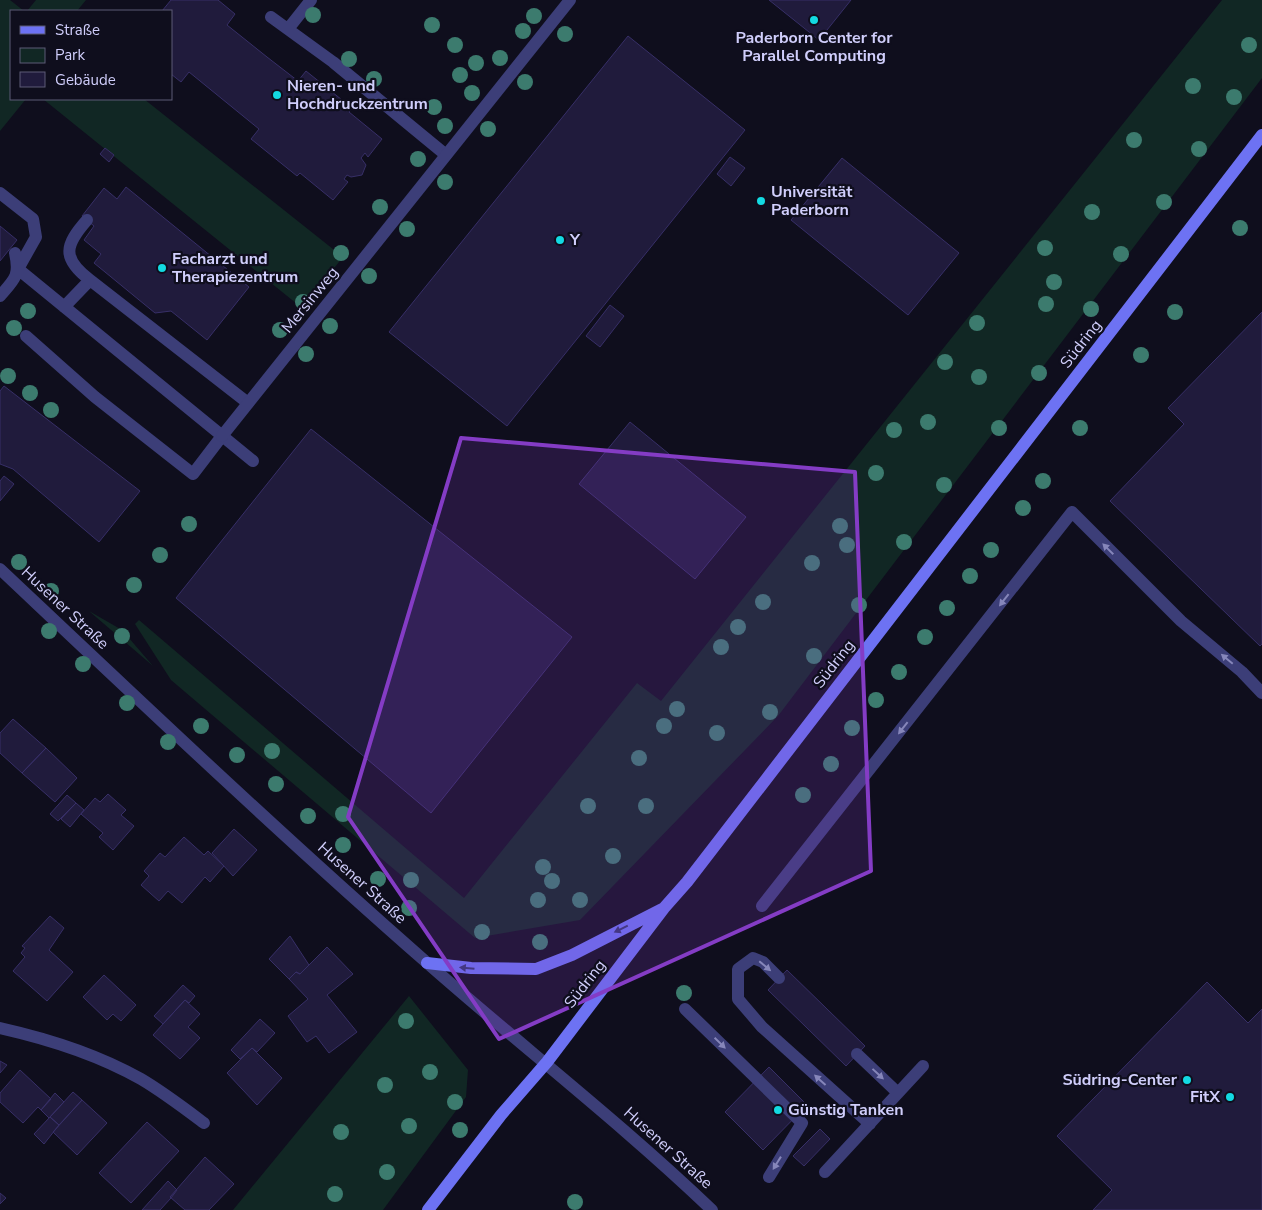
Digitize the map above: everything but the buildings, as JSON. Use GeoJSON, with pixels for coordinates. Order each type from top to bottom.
{"type":"FeatureCollection","features":[{"type":"Feature","properties":{"kind":"main road","name":"Südring"},"geometry":{"type":"LineString","coordinates":[[428,1210],[501,1115],[547,1062],[664,908],[687,882],[1262,135]]}},
{"type":"Feature","properties":{"kind":"main road"},"geometry":{"type":"LineString","coordinates":[[428,963],[471,968],[536,969],[572,955],[664,908]]}},
{"type":"Feature","properties":{"kind":"street"},"geometry":{"type":"LineString","coordinates":[[288,29],[311,0]]}},
{"type":"Feature","properties":{"kind":"street","name":"Mersinweg"},"geometry":{"type":"LineString","coordinates":[[26,336],[95,397],[193,474],[570,0]]}},
{"type":"Feature","properties":{"kind":"street"},"geometry":{"type":"LineString","coordinates":[[271,17],[333,62],[446,155]]}},
{"type":"Feature","properties":{"kind":"street"},"geometry":{"type":"LineString","coordinates":[[0,193],[33,219],[36,237],[14,280],[0,296]]}},
{"type":"Feature","properties":{"kind":"street"},"geometry":{"type":"LineString","coordinates":[[86,220],[70,241],[70,261],[78,271],[248,403]]}},
{"type":"Feature","properties":{"kind":"street"},"geometry":{"type":"LineString","coordinates":[[15,253],[18,269],[253,461]]}},
{"type":"Feature","properties":{"kind":"street"},"geometry":{"type":"LineString","coordinates":[[64,307],[90,280]]}},
{"type":"Feature","properties":{"kind":"street"},"geometry":{"type":"LineString","coordinates":[[762,906],[1072,512],[1181,621],[1242,672],[1262,693]]}},
{"type":"Feature","properties":{"kind":"street","name":"Husener Straße"},"geometry":{"type":"LineString","coordinates":[[0,568],[349,894],[428,963],[547,1062],[673,1172],[712,1210]]}},
{"type":"Feature","properties":{"kind":"street"},"geometry":{"type":"LineString","coordinates":[[779,978],[763,962],[753,958],[738,969],[738,999],[762,1027],[870,1124]]}},
{"type":"Feature","properties":{"kind":"street"},"geometry":{"type":"LineString","coordinates":[[685,1009],[802,1123],[769,1177]]}},
{"type":"Feature","properties":{"kind":"street"},"geometry":{"type":"LineString","coordinates":[[0,1028],[40,1037],[87,1053],[141,1079],[204,1123]]}},
{"type":"Feature","properties":{"kind":"street"},"geometry":{"type":"LineString","coordinates":[[857,1054],[898,1093]]}},
{"type":"Feature","properties":{"kind":"street"},"geometry":{"type":"LineString","coordinates":[[825,1172],[923,1066]]}},
{"type":"Feature","properties":{"kind":"highlighted area"},"geometry":{"type":"Polygon","coordinates":[[[461,438],[855,472],[871,871],[499,1039],[348,817],[461,438]]]}},
{"type":"Feature","properties":{"kind":"green space"},"geometry":{"type":"Polygon","coordinates":[[[0,0],[10,0],[23,10],[10,10],[10,100],[25,100],[0,131],[0,0]]]}},
{"type":"Feature","properties":{"kind":"green space"},"geometry":{"type":"Polygon","coordinates":[[[36,0],[86,0],[78,10],[28,10],[36,0]]]}},
{"type":"Feature","properties":{"kind":"green space"},"geometry":{"type":"Polygon","coordinates":[[[1222,0],[1262,0],[1262,78],[778,716],[580,920],[475,938],[171,680],[135,624],[139,620],[464,898],[637,683],[661,701],[1222,0]]]}},
{"type":"Feature","properties":{"kind":"green space"},"geometry":{"type":"Polygon","coordinates":[[[44,100],[145,100],[343,257],[302,308],[44,100]]]}},
{"type":"Feature","properties":{"kind":"green space"},"geometry":{"type":"Polygon","coordinates":[[[89,611],[122,630],[153,666],[89,611]]]}},
{"type":"Feature","properties":{"kind":"green space"},"geometry":{"type":"Polygon","coordinates":[[[409,996],[468,1070],[466,1097],[383,1210],[233,1210],[409,996]]]}},
{"type":"Feature","properties":{"kind":"place","name":"Paderborn Center for Parallel Computing"},"geometry":{"type":"Point","coordinates":[814,20]}},
{"type":"Feature","properties":{"kind":"place","name":"Nieren- und Hochdruckzentrum"},"geometry":{"type":"Point","coordinates":[277,95]}},
{"type":"Feature","properties":{"kind":"place","name":"Universität Paderborn"},"geometry":{"type":"Point","coordinates":[761,201]}},
{"type":"Feature","properties":{"kind":"place","name":"Y"},"geometry":{"type":"Point","coordinates":[560,240]}},
{"type":"Feature","properties":{"kind":"place","name":"Facharzt und Therapiezentrum"},"geometry":{"type":"Point","coordinates":[162,268]}},
{"type":"Feature","properties":{"kind":"place","name":"Südring-Center"},"geometry":{"type":"Point","coordinates":[1187,1080]}},
{"type":"Feature","properties":{"kind":"place","name":"FitX"},"geometry":{"type":"Point","coordinates":[1230,1097]}},
{"type":"Feature","properties":{"kind":"place","name":"Günstig Tanken"},"geometry":{"type":"Point","coordinates":[778,1110]}}]}
